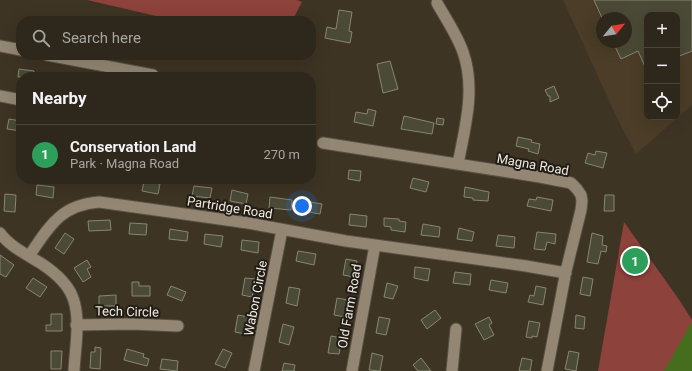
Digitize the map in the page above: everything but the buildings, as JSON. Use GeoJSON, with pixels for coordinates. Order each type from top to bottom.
{"type":"FeatureCollection","features":[{"type":"Feature","properties":{"kind":"street"},"geometry":{"type":"LineString","coordinates":[[437,3],[463,51],[470,85],[469,104],[458,164]]}},
{"type":"Feature","properties":{"kind":"street"},"geometry":{"type":"LineString","coordinates":[[0,46],[16,49]]}},
{"type":"Feature","properties":{"kind":"street"},"geometry":{"type":"LineString","coordinates":[[74,60],[142,72]]}},
{"type":"Feature","properties":{"kind":"street"},"geometry":{"type":"LineString","coordinates":[[0,96],[16,99]]}},
{"type":"Feature","properties":{"kind":"street","name":"Magna Road"},"geometry":{"type":"LineString","coordinates":[[322,143],[563,181],[571,184],[577,189],[581,195],[581,210],[566,273],[547,371]]}},
{"type":"Feature","properties":{"kind":"street","name":"Partridge Road"},"geometry":{"type":"LineString","coordinates":[[30,256],[58,218],[68,210],[90,203],[109,203],[232,221],[375,245],[566,273]]}},
{"type":"Feature","properties":{"kind":"street","name":"Wabon Circle"},"geometry":{"type":"LineString","coordinates":[[254,371],[282,230]]}},
{"type":"Feature","properties":{"kind":"street"},"geometry":{"type":"LineString","coordinates":[[0,233],[12,244],[43,265],[67,286],[73,297],[76,310],[74,371]]}},
{"type":"Feature","properties":{"kind":"street","name":"Old Farm Road"},"geometry":{"type":"LineString","coordinates":[[352,371],[375,245]]}},
{"type":"Feature","properties":{"kind":"street","name":"Tech Circle"},"geometry":{"type":"LineString","coordinates":[[76,325],[131,324],[178,326]]}},
{"type":"Feature","properties":{"kind":"street"},"geometry":{"type":"LineString","coordinates":[[452,371],[456,329]]}},
{"type":"Feature","properties":{"kind":"shaded area"},"geometry":{"type":"Polygon","coordinates":[[[87,0],[297,0],[302,2],[295,16],[156,16],[87,0]]]}},
{"type":"Feature","properties":{"kind":"shaded area"},"geometry":{"type":"Polygon","coordinates":[[[563,0],[692,0],[692,105],[680,116],[680,12],[644,12],[644,120],[675,120],[636,154],[618,120],[563,0]]]}},
{"type":"Feature","properties":{"kind":"shaded area"},"geometry":{"type":"Polygon","coordinates":[[[624,222],[692,320],[692,371],[598,371],[624,222]]]}},
{"type":"Feature","properties":{"kind":"shaded area"},"geometry":{"type":"Polygon","coordinates":[[[692,321],[692,371],[664,371],[692,321]]]}},
{"type":"Feature","properties":{"kind":"place","name":"Conservation Land"},"geometry":{"type":"Point","coordinates":[635,261]}}]}
